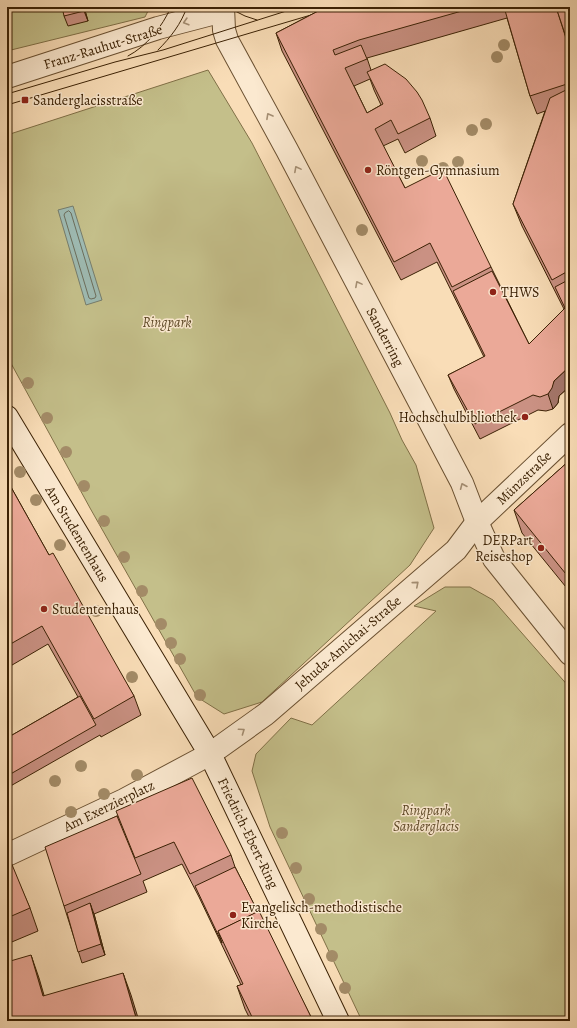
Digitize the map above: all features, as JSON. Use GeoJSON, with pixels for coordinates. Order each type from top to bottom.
{"type":"FeatureCollection","features":[{"type":"Feature","properties":{"kind":"street","name":"Franz-Rauhut-Straße"},"geometry":{"type":"LineString","coordinates":[[7,77],[225,8]]}},
{"type":"Feature","properties":{"kind":"street","name":"Sanderring"},"geometry":{"type":"LineString","coordinates":[[225,8],[224,30],[230,45],[287,150],[462,483],[477,522],[494,559],[570,654]]}},
{"type":"Feature","properties":{"kind":"street","name":"Am Studentenhaus"},"geometry":{"type":"LineString","coordinates":[[7,417],[210,754]]}},
{"type":"Feature","properties":{"kind":"street","name":"Münzstraße"},"geometry":{"type":"LineString","coordinates":[[477,522],[570,434]]}},
{"type":"Feature","properties":{"kind":"street","name":"Jehuda-Amichai-Straße"},"geometry":{"type":"LineString","coordinates":[[210,754],[266,714],[456,550],[477,522]]}},
{"type":"Feature","properties":{"kind":"street","name":"Am Exerzierplatz"},"geometry":{"type":"LineString","coordinates":[[7,855],[124,800],[210,754]]}},
{"type":"Feature","properties":{"kind":"street","name":"Friedrich-Ebert-Ring"},"geometry":{"type":"LineString","coordinates":[[210,754],[338,1021]]}},
{"type":"Feature","properties":{"kind":"green space"},"geometry":{"type":"Polygon","coordinates":[[[7,7],[150,7],[145,17],[7,51],[7,7]]]}},
{"type":"Feature","properties":{"kind":"green space","name":"Ringpark"},"geometry":{"type":"Polygon","coordinates":[[[208,70],[252,143],[416,465],[434,528],[410,565],[262,702],[224,714],[197,697],[90,508],[7,356],[7,135],[208,70]]]}},
{"type":"Feature","properties":{"kind":"green space","name":"Ringpark Sanderglacis"},"geometry":{"type":"Polygon","coordinates":[[[445,587],[470,587],[493,600],[570,688],[570,1021],[362,1021],[270,827],[252,771],[256,754],[291,718],[312,725],[436,611],[414,606],[445,587]]]}},
{"type":"Feature","properties":{"kind":"water"},"geometry":{"type":"Polygon","coordinates":[[[73,206],[102,300],[86,305],[58,210],[73,206]]]}},
{"type":"Feature","properties":{"kind":"building"},"geometry":{"type":"Polygon","coordinates":[[[62,7],[83,7],[84,11],[64,16],[62,7]]]}},
{"type":"Feature","properties":{"kind":"building","name":"Röntgen-Gymnasium"},"geometry":{"type":"Polygon","coordinates":[[[326,7],[476,7],[359,40],[333,50],[335,55],[361,45],[367,59],[345,68],[367,113],[383,104],[367,72],[385,64],[406,79],[417,92],[430,118],[398,134],[391,120],[375,129],[405,188],[443,169],[491,267],[452,287],[430,243],[394,262],[276,33],[326,7]]]}},
{"type":"Feature","properties":{"kind":"building"},"geometry":{"type":"Polygon","coordinates":[[[504,7],[556,7],[570,51],[570,83],[530,96],[504,7]]]}},
{"type":"Feature","properties":{"kind":"building"},"geometry":{"type":"Polygon","coordinates":[[[556,7],[570,7],[570,49],[556,7]]]}},
{"type":"Feature","properties":{"kind":"building","name":"THWS"},"geometry":{"type":"Polygon","coordinates":[[[570,88],[570,270],[552,280],[513,204],[550,98],[570,88]]]}},
{"type":"Feature","properties":{"kind":"building"},"geometry":{"type":"Polygon","coordinates":[[[492,271],[529,344],[565,308],[555,287],[570,279],[570,366],[554,381],[548,394],[540,397],[533,395],[475,424],[448,375],[485,356],[453,291],[492,271]]]}},
{"type":"Feature","properties":{"kind":"building"},"geometry":{"type":"Polygon","coordinates":[[[570,460],[570,497],[567,500],[570,503],[570,579],[514,510],[570,460]]]}},
{"type":"Feature","properties":{"kind":"building","name":"Studentenhaus"},"geometry":{"type":"Polygon","coordinates":[[[7,480],[49,555],[53,553],[134,696],[94,719],[42,626],[7,646],[7,480]]]}},
{"type":"Feature","properties":{"kind":"building"},"geometry":{"type":"Polygon","coordinates":[[[80,696],[96,725],[7,776],[7,738],[80,696]]]}},
{"type":"Feature","properties":{"kind":"building"},"geometry":{"type":"Polygon","coordinates":[[[192,778],[231,855],[190,874],[174,842],[135,858],[116,811],[192,778]]]}},
{"type":"Feature","properties":{"kind":"building"},"geometry":{"type":"Polygon","coordinates":[[[117,816],[141,874],[64,906],[45,847],[117,816]]]}},
{"type":"Feature","properties":{"kind":"building"},"geometry":{"type":"Polygon","coordinates":[[[8,855],[30,908],[7,918],[7,856],[8,855]]]}},
{"type":"Feature","properties":{"kind":"building","name":"Evangelisch-methodistische Kirche"},"geometry":{"type":"Polygon","coordinates":[[[235,867],[258,912],[218,931],[222,943],[195,886],[235,867]]]}},
{"type":"Feature","properties":{"kind":"building"},"geometry":{"type":"Polygon","coordinates":[[[90,903],[101,944],[78,952],[67,913],[90,903]]]}},
{"type":"Feature","properties":{"kind":"building"},"geometry":{"type":"Polygon","coordinates":[[[259,911],[313,1021],[254,1021],[237,986],[243,984],[218,931],[259,911]]]}},
{"type":"Feature","properties":{"kind":"building"},"geometry":{"type":"Polygon","coordinates":[[[31,955],[43,996],[123,973],[137,1021],[7,1021],[7,962],[31,955]]]}},
{"type":"Feature","properties":{"kind":"tram line"},"geometry":{"type":"LineString","coordinates":[[128,56],[148,41],[163,22],[171,7]]}},
{"type":"Feature","properties":{"kind":"tram line"},"geometry":{"type":"LineString","coordinates":[[158,50],[175,30],[187,7]]}},
{"type":"Feature","properties":{"kind":"tram line"},"geometry":{"type":"LineString","coordinates":[[227,7],[257,20]]}},
{"type":"Feature","properties":{"kind":"tram line"},"geometry":{"type":"LineString","coordinates":[[272,7],[286,9]]}},
{"type":"Feature","properties":{"kind":"tram line"},"geometry":{"type":"LineString","coordinates":[[7,94],[115,62],[163,50],[299,7]]}},
{"type":"Feature","properties":{"kind":"tram line"},"geometry":{"type":"LineString","coordinates":[[7,105],[338,7]]}},
{"type":"Feature","properties":{"kind":"place","name":"Sanderglacisstraße"},"geometry":{"type":"Point","coordinates":[25,100]}},
{"type":"Feature","properties":{"kind":"place","name":"Röntgen-Gymnasium"},"geometry":{"type":"Point","coordinates":[368,170]}},
{"type":"Feature","properties":{"kind":"place","name":"THWS"},"geometry":{"type":"Point","coordinates":[493,292]}},
{"type":"Feature","properties":{"kind":"place","name":"Hochschulbibliothek"},"geometry":{"type":"Point","coordinates":[525,417]}},
{"type":"Feature","properties":{"kind":"place","name":"DERPart Reiseshop"},"geometry":{"type":"Point","coordinates":[541,548]}},
{"type":"Feature","properties":{"kind":"place","name":"Studentenhaus"},"geometry":{"type":"Point","coordinates":[44,609]}},
{"type":"Feature","properties":{"kind":"place","name":"Evangelisch-methodistische Kirche"},"geometry":{"type":"Point","coordinates":[233,915]}}]}
